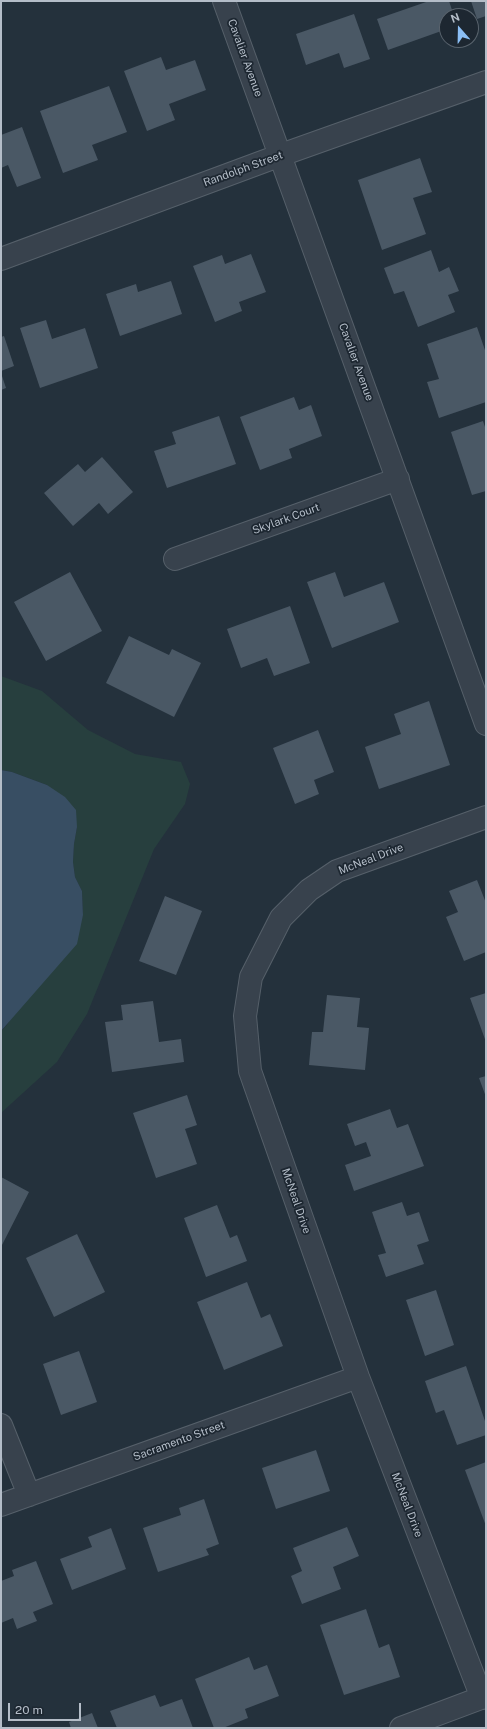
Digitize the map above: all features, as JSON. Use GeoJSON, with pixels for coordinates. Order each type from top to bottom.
{"type":"FeatureCollection","features":[{"type":"Feature","properties":{"kind":"street","name":"Cavalier Avenue"},"geometry":{"type":"LineString","coordinates":[[224,1],[486,724]]}},
{"type":"Feature","properties":{"kind":"street","name":"Randolph Street"},"geometry":{"type":"LineString","coordinates":[[1,259],[281,155],[486,82]]}},
{"type":"Feature","properties":{"kind":"street","name":"Skylark Court"},"geometry":{"type":"LineString","coordinates":[[175,559],[398,479]]}},
{"type":"Feature","properties":{"kind":"street","name":"McNeal Drive"},"geometry":{"type":"LineString","coordinates":[[484,1697],[358,1377],[250,1071],[245,1016],[251,977],[281,918],[309,890],[337,871],[486,817]]}},
{"type":"Feature","properties":{"kind":"street","name":"Sacramento Street"},"geometry":{"type":"LineString","coordinates":[[1,1506],[358,1377]]}},
{"type":"Feature","properties":{"kind":"street"},"geometry":{"type":"LineString","coordinates":[[1,1425],[29,1495]]}},
{"type":"Feature","properties":{"kind":"street"},"geometry":{"type":"LineString","coordinates":[[400,1728],[484,1697]]}},
{"type":"Feature","properties":{"kind":"green space"},"geometry":{"type":"Polygon","coordinates":[[[1,676],[42,691],[88,730],[135,754],[181,762],[190,784],[185,804],[154,849],[87,1014],[57,1062],[1,1113],[1,1031],[83,915],[82,891],[75,877],[73,862],[77,827],[47,785],[12,772],[1,770],[1,676]]]}},
{"type":"Feature","properties":{"kind":"water"},"geometry":{"type":"Polygon","coordinates":[[[1,770],[12,772],[47,785],[65,797],[76,810],[77,827],[73,862],[75,877],[82,891],[83,915],[77,944],[1,1031],[1,770]]]}},
{"type":"Feature","properties":{"kind":"building"},"geometry":{"type":"Polygon","coordinates":[[[429,1],[449,1],[451,8],[439,8],[439,32],[388,50],[377,19],[429,1]]]}},
{"type":"Feature","properties":{"kind":"building"},"geometry":{"type":"Polygon","coordinates":[[[471,1],[486,1],[486,16],[479,18],[479,8],[473,8],[471,1]]]}},
{"type":"Feature","properties":{"kind":"building"},"geometry":{"type":"Polygon","coordinates":[[[354,14],[370,59],[344,68],[339,53],[306,65],[296,34],[354,14]]]}},
{"type":"Feature","properties":{"kind":"building"},"geometry":{"type":"Polygon","coordinates":[[[161,57],[166,70],[195,60],[206,90],[169,104],[175,120],[147,131],[124,71],[161,57]]]}},
{"type":"Feature","properties":{"kind":"building"},"geometry":{"type":"Polygon","coordinates":[[[109,86],[127,132],[92,145],[98,160],[63,173],[40,111],[109,86]]]}},
{"type":"Feature","properties":{"kind":"building"},"geometry":{"type":"Polygon","coordinates":[[[22,127],[41,178],[17,187],[8,165],[1,168],[1,135],[22,127]]]}},
{"type":"Feature","properties":{"kind":"building"},"geometry":{"type":"Polygon","coordinates":[[[420,158],[432,192],[413,198],[426,234],[382,250],[358,180],[420,158]]]}},
{"type":"Feature","properties":{"kind":"building"},"geometry":{"type":"Polygon","coordinates":[[[431,250],[439,272],[449,267],[459,291],[448,295],[455,312],[418,327],[404,291],[394,294],[384,268],[431,250]]]}},
{"type":"Feature","properties":{"kind":"building"},"geometry":{"type":"Polygon","coordinates":[[[251,254],[266,292],[239,302],[242,311],[215,322],[193,266],[222,255],[225,264],[251,254]]]}},
{"type":"Feature","properties":{"kind":"building"},"geometry":{"type":"Polygon","coordinates":[[[171,281],[182,314],[120,336],[106,294],[136,284],[138,292],[171,281]]]}},
{"type":"Feature","properties":{"kind":"building"},"geometry":{"type":"Polygon","coordinates":[[[46,320],[52,339],[85,328],[98,368],[40,388],[20,328],[46,320]]]}},
{"type":"Feature","properties":{"kind":"building"},"geometry":{"type":"Polygon","coordinates":[[[477,327],[486,353],[486,402],[439,418],[427,382],[439,379],[427,344],[477,327]]]}},
{"type":"Feature","properties":{"kind":"building"},"geometry":{"type":"Polygon","coordinates":[[[4,336],[14,366],[1,371],[1,337],[4,336]]]}},
{"type":"Feature","properties":{"kind":"building"},"geometry":{"type":"Polygon","coordinates":[[[1,373],[6,388],[1,390],[1,373]]]}},
{"type":"Feature","properties":{"kind":"building"},"geometry":{"type":"Polygon","coordinates":[[[294,397],[299,410],[311,405],[322,436],[289,449],[292,458],[260,470],[240,417],[294,397]]]}},
{"type":"Feature","properties":{"kind":"building"},"geometry":{"type":"Polygon","coordinates":[[[219,416],[236,464],[167,488],[154,451],[176,444],[172,432],[219,416]]]}},
{"type":"Feature","properties":{"kind":"building"},"geometry":{"type":"Polygon","coordinates":[[[483,421],[486,430],[486,491],[472,495],[451,432],[483,421]]]}},
{"type":"Feature","properties":{"kind":"building"},"geometry":{"type":"Polygon","coordinates":[[[102,457],[133,492],[108,514],[99,503],[73,526],[44,493],[78,464],[85,472],[102,457]]]}},
{"type":"Feature","properties":{"kind":"building"},"geometry":{"type":"Polygon","coordinates":[[[70,572],[102,631],[46,661],[14,602],[70,572]]]}},
{"type":"Feature","properties":{"kind":"building"},"geometry":{"type":"Polygon","coordinates":[[[335,572],[344,597],[384,582],[399,622],[332,648],[307,582],[335,572]]]}},
{"type":"Feature","properties":{"kind":"building"},"geometry":{"type":"Polygon","coordinates":[[[290,606],[310,663],[274,676],[267,658],[241,668],[227,629],[290,606]]]}},
{"type":"Feature","properties":{"kind":"building"},"geometry":{"type":"Polygon","coordinates":[[[129,636],[169,655],[172,649],[201,663],[174,717],[106,683],[129,636]]]}},
{"type":"Feature","properties":{"kind":"building"},"geometry":{"type":"Polygon","coordinates":[[[429,701],[450,765],[379,789],[365,747],[401,734],[394,714],[429,701]]]}},
{"type":"Feature","properties":{"kind":"building"},"geometry":{"type":"Polygon","coordinates":[[[318,730],[334,772],[314,780],[319,794],[295,804],[273,748],[318,730]]]}},
{"type":"Feature","properties":{"kind":"building"},"geometry":{"type":"Polygon","coordinates":[[[477,880],[486,903],[486,952],[464,961],[446,917],[458,912],[449,891],[477,880]]]}},
{"type":"Feature","properties":{"kind":"building"},"geometry":{"type":"Polygon","coordinates":[[[165,896],[202,911],[176,975],[139,961],[165,896]]]}},
{"type":"Feature","properties":{"kind":"building"},"geometry":{"type":"Polygon","coordinates":[[[486,993],[486,1042],[470,998],[486,993]]]}},
{"type":"Feature","properties":{"kind":"building"},"geometry":{"type":"Polygon","coordinates":[[[327,995],[360,998],[357,1027],[369,1028],[365,1070],[309,1065],[312,1032],[323,1032],[327,995]]]}},
{"type":"Feature","properties":{"kind":"building"},"geometry":{"type":"Polygon","coordinates":[[[153,1001],[159,1042],[181,1039],[184,1062],[112,1072],[105,1022],[123,1020],[121,1005],[153,1001]]]}},
{"type":"Feature","properties":{"kind":"building"},"geometry":{"type":"Polygon","coordinates":[[[486,1076],[486,1097],[479,1078],[486,1076]]]}},
{"type":"Feature","properties":{"kind":"building"},"geometry":{"type":"Polygon","coordinates":[[[187,1095],[197,1125],[185,1129],[197,1164],[156,1178],[133,1113],[187,1095]]]}},
{"type":"Feature","properties":{"kind":"building"},"geometry":{"type":"Polygon","coordinates":[[[390,1109],[397,1128],[408,1124],[424,1166],[354,1191],[345,1165],[371,1156],[366,1142],[355,1146],[347,1124],[390,1109]]]}},
{"type":"Feature","properties":{"kind":"building"},"geometry":{"type":"Polygon","coordinates":[[[1,1177],[29,1192],[2,1245],[1,1245],[1,1177]]]}},
{"type":"Feature","properties":{"kind":"building"},"geometry":{"type":"Polygon","coordinates":[[[402,1202],[407,1216],[419,1212],[429,1241],[417,1245],[424,1264],[386,1277],[378,1255],[386,1253],[372,1212],[402,1202]]]}},
{"type":"Feature","properties":{"kind":"building"},"geometry":{"type":"Polygon","coordinates":[[[217,1205],[230,1238],[237,1235],[247,1261],[206,1277],[184,1218],[217,1205]]]}},
{"type":"Feature","properties":{"kind":"building"},"geometry":{"type":"Polygon","coordinates":[[[77,1234],[105,1292],[54,1317],[26,1258],[77,1234]]]}},
{"type":"Feature","properties":{"kind":"building"},"geometry":{"type":"Polygon","coordinates":[[[247,1282],[261,1318],[270,1314],[283,1346],[224,1370],[197,1302],[247,1282]]]}},
{"type":"Feature","properties":{"kind":"building"},"geometry":{"type":"Polygon","coordinates":[[[436,1290],[454,1345],[425,1356],[406,1300],[436,1290]]]}},
{"type":"Feature","properties":{"kind":"building"},"geometry":{"type":"Polygon","coordinates":[[[79,1351],[97,1402],[61,1415],[43,1364],[79,1351]]]}},
{"type":"Feature","properties":{"kind":"building"},"geometry":{"type":"Polygon","coordinates":[[[466,1366],[486,1424],[486,1435],[457,1445],[444,1410],[436,1413],[425,1381],[466,1366]]]}},
{"type":"Feature","properties":{"kind":"building"},"geometry":{"type":"Polygon","coordinates":[[[316,1450],[330,1491],[276,1509],[262,1468],[316,1450]]]}},
{"type":"Feature","properties":{"kind":"building"},"geometry":{"type":"Polygon","coordinates":[[[486,1462],[486,1526],[465,1470],[486,1462]]]}},
{"type":"Feature","properties":{"kind":"building"},"geometry":{"type":"Polygon","coordinates":[[[204,1499],[219,1544],[206,1549],[209,1555],[158,1572],[143,1528],[181,1515],[179,1508],[204,1499]]]}},
{"type":"Feature","properties":{"kind":"building"},"geometry":{"type":"Polygon","coordinates":[[[347,1527],[359,1556],[333,1567],[341,1589],[302,1604],[291,1576],[302,1571],[293,1548],[347,1527]]]}},
{"type":"Feature","properties":{"kind":"building"},"geometry":{"type":"Polygon","coordinates":[[[111,1528],[126,1569],[72,1590],[60,1559],[92,1547],[88,1537],[111,1528]]]}},
{"type":"Feature","properties":{"kind":"building"},"geometry":{"type":"Polygon","coordinates":[[[36,1561],[53,1604],[33,1612],[37,1621],[17,1629],[13,1618],[1,1623],[1,1581],[14,1576],[12,1570],[36,1561]]]}},
{"type":"Feature","properties":{"kind":"building"},"geometry":{"type":"Polygon","coordinates":[[[366,1609],[379,1648],[389,1644],[400,1677],[344,1695],[320,1625],[366,1609]]]}},
{"type":"Feature","properties":{"kind":"building"},"geometry":{"type":"Polygon","coordinates":[[[249,1657],[254,1670],[267,1665],[279,1696],[245,1709],[248,1718],[223,1728],[214,1728],[195,1679],[249,1657]]]}},
{"type":"Feature","properties":{"kind":"building"},"geometry":{"type":"Polygon","coordinates":[[[155,1695],[160,1707],[182,1699],[193,1728],[117,1728],[110,1711],[155,1695]]]}},
{"type":"Feature","properties":{"kind":"building"},"geometry":{"type":"Polygon","coordinates":[[[92,1713],[98,1728],[71,1728],[69,1722],[92,1713]]]}}]}
